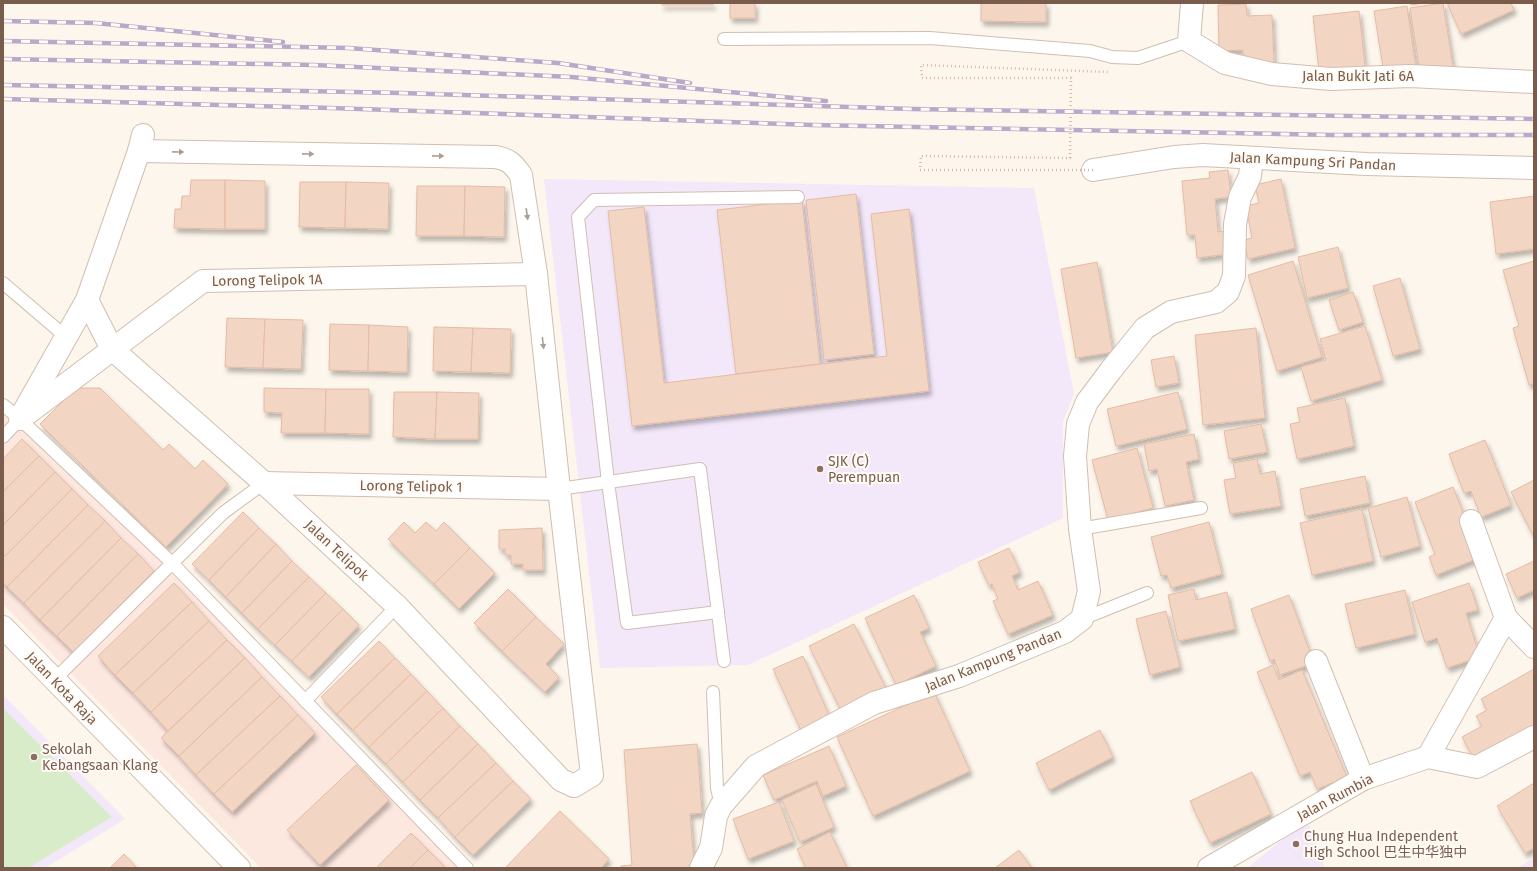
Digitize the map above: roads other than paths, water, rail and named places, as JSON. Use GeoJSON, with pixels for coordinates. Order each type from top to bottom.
{"type":"FeatureCollection","features":[{"type":"Feature","properties":{"kind":"street"},"geometry":{"type":"LineString","coordinates":[[1189,41],[1192,3]]}},
{"type":"Feature","properties":{"kind":"street","name":"Jalan Bukit Jati 6A"},"geometry":{"type":"LineString","coordinates":[[1189,41],[1225,63],[1272,74],[1331,79],[1410,76],[1534,82]]}},
{"type":"Feature","properties":{"kind":"street"},"geometry":{"type":"LineString","coordinates":[[20,419],[87,300],[141,143],[504,158],[514,165],[521,175],[536,274],[559,489]]}},
{"type":"Feature","properties":{"kind":"street","name":"Jalan Kampung Sri Pandan"},"geometry":{"type":"LineString","coordinates":[[1093,170],[1174,157],[1203,155],[1366,164],[1534,168]]}},
{"type":"Feature","properties":{"kind":"street"},"geometry":{"type":"LineString","coordinates":[[1082,619],[1089,591],[1080,529],[1075,456],[1078,424],[1087,402],[1110,370],[1144,328],[1171,312],[1216,302],[1228,292],[1234,276],[1235,224],[1240,197],[1250,176],[1252,158]]}},
{"type":"Feature","properties":{"kind":"street","name":"Lorong Telipok 1A"},"geometry":{"type":"LineString","coordinates":[[20,419],[203,281],[536,274]]}},
{"type":"Feature","properties":{"kind":"street","name":"Jalan Telipok"},"geometry":{"type":"LineString","coordinates":[[87,300],[112,349],[264,483],[397,606],[561,780],[574,786],[592,775],[559,489]]}},
{"type":"Feature","properties":{"kind":"street","name":"Lorong Telipok 1"},"geometry":{"type":"LineString","coordinates":[[264,483],[559,489]]}},
{"type":"Feature","properties":{"kind":"street"},"geometry":{"type":"LineString","coordinates":[[1471,521],[1506,618],[1534,647]]}},
{"type":"Feature","properties":{"kind":"street"},"geometry":{"type":"LineString","coordinates":[[1506,618],[1428,757],[1477,767],[1534,737]]}},
{"type":"Feature","properties":{"kind":"street","name":"Jalan Kampung Pandan"},"geometry":{"type":"LineString","coordinates":[[701,868],[711,848],[716,816],[721,806],[756,766],[874,703],[959,676],[1065,632],[1082,619]]}},
{"type":"Feature","properties":{"kind":"street","name":"Jalan Kota Raja"},"geometry":{"type":"LineString","coordinates":[[3,627],[239,868]]}},
{"type":"Feature","properties":{"kind":"street"},"geometry":{"type":"LineString","coordinates":[[1316,661],[1363,779]]}},
{"type":"Feature","properties":{"kind":"street","name":"Jalan Rumbia"},"geometry":{"type":"LineString","coordinates":[[1209,868],[1363,779],[1428,757]]}},
{"type":"Feature","properties":{"kind":"lane"},"geometry":{"type":"LineString","coordinates":[[724,39],[930,38],[1090,51],[1112,57],[1138,58],[1189,41]]}},
{"type":"Feature","properties":{"kind":"lane"},"geometry":{"type":"LineString","coordinates":[[718,612],[626,623],[608,482],[578,217],[594,200],[798,197]]}},
{"type":"Feature","properties":{"kind":"lane"},"geometry":{"type":"LineString","coordinates":[[3,283],[66,336]]}},
{"type":"Feature","properties":{"kind":"lane"},"geometry":{"type":"LineString","coordinates":[[3,405],[20,419],[173,564],[467,868]]}},
{"type":"Feature","properties":{"kind":"lane"},"geometry":{"type":"LineString","coordinates":[[3,437],[20,419]]}},
{"type":"Feature","properties":{"kind":"lane"},"geometry":{"type":"LineString","coordinates":[[559,489],[700,469],[724,661]]}},
{"type":"Feature","properties":{"kind":"lane"},"geometry":{"type":"LineString","coordinates":[[54,680],[223,513],[264,483]]}},
{"type":"Feature","properties":{"kind":"lane"},"geometry":{"type":"LineString","coordinates":[[1080,529],[1201,508]]}},
{"type":"Feature","properties":{"kind":"lane"},"geometry":{"type":"LineString","coordinates":[[1082,619],[1147,593]]}},
{"type":"Feature","properties":{"kind":"lane"},"geometry":{"type":"LineString","coordinates":[[305,701],[397,606]]}},
{"type":"Feature","properties":{"kind":"lane"},"geometry":{"type":"LineString","coordinates":[[713,692],[717,788],[721,806]]}},
{"type":"Feature","properties":{"kind":"railway"},"geometry":{"type":"LineString","coordinates":[[3,21],[96,23],[283,42]]}},
{"type":"Feature","properties":{"kind":"railway"},"geometry":{"type":"LineString","coordinates":[[3,41],[348,48],[558,63],[690,83]]}},
{"type":"Feature","properties":{"kind":"railway"},"geometry":{"type":"LineString","coordinates":[[3,59],[314,65],[571,77],[826,101]]}},
{"type":"Feature","properties":{"kind":"railway"},"geometry":{"type":"LineString","coordinates":[[3,85],[401,93],[912,109],[1534,119]]}},
{"type":"Feature","properties":{"kind":"railway"},"geometry":{"type":"LineString","coordinates":[[3,99],[331,108],[812,125],[1331,135],[1534,135]]}},
{"type":"Feature","properties":{"kind":"place","name":"SJK (C) Perempuan"},"geometry":{"type":"Point","coordinates":[820,469]}},
{"type":"Feature","properties":{"kind":"place","name":"Sekolah Kebangsaan Klang"},"geometry":{"type":"Point","coordinates":[34,757]}},
{"type":"Feature","properties":{"kind":"place","name":"Chung Hua Independent High School 巴生中华独中"},"geometry":{"type":"Point","coordinates":[1296,844]}}]}
